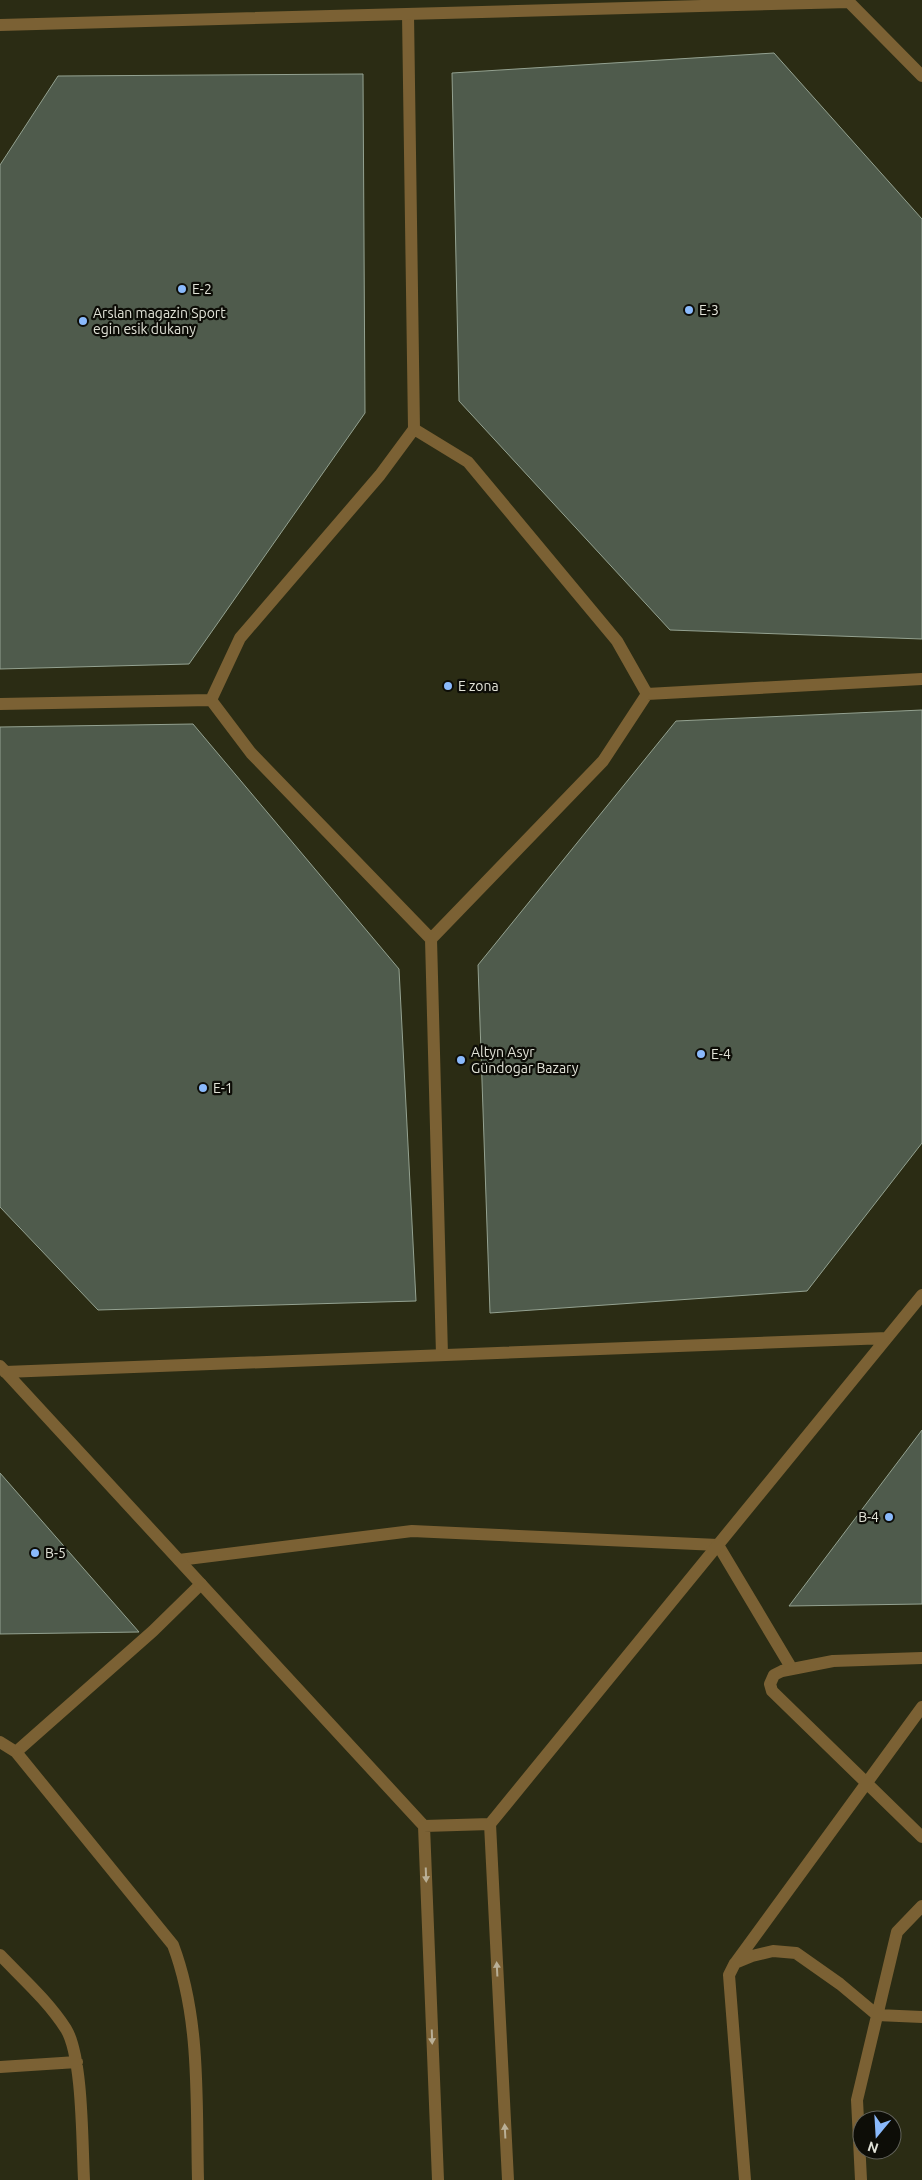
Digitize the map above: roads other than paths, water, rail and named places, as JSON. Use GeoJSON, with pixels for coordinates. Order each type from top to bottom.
{"type":"FeatureCollection","features":[{"type":"Feature","properties":{"kind":"street"},"geometry":{"type":"LineString","coordinates":[[0,25],[848,1],[922,76]]}},
{"type":"Feature","properties":{"kind":"street"},"geometry":{"type":"LineString","coordinates":[[211,700],[240,638],[380,475],[414,429],[408,14]]}},
{"type":"Feature","properties":{"kind":"street"},"geometry":{"type":"LineString","coordinates":[[414,429],[468,462],[617,641],[647,694]]}},
{"type":"Feature","properties":{"kind":"street"},"geometry":{"type":"LineString","coordinates":[[647,694],[922,679]]}},
{"type":"Feature","properties":{"kind":"street"},"geometry":{"type":"LineString","coordinates":[[430,939],[603,761],[647,694]]}},
{"type":"Feature","properties":{"kind":"street"},"geometry":{"type":"LineString","coordinates":[[0,704],[211,700]]}},
{"type":"Feature","properties":{"kind":"street"},"geometry":{"type":"LineString","coordinates":[[211,700],[251,753],[430,939],[442,1355]]}},
{"type":"Feature","properties":{"kind":"street"},"geometry":{"type":"LineString","coordinates":[[508,2180],[490,1824],[922,1295]]}},
{"type":"Feature","properties":{"kind":"street"},"geometry":{"type":"LineString","coordinates":[[3,1369],[887,1338]]}},
{"type":"Feature","properties":{"kind":"street"},"geometry":{"type":"LineString","coordinates":[[3,1369],[424,1826],[438,2180]]}},
{"type":"Feature","properties":{"kind":"street"},"geometry":{"type":"LineString","coordinates":[[179,1560],[412,1531],[718,1545]]}},
{"type":"Feature","properties":{"kind":"street"},"geometry":{"type":"LineString","coordinates":[[718,1545],[792,1669]]}},
{"type":"Feature","properties":{"kind":"street"},"geometry":{"type":"LineString","coordinates":[[16,1752],[153,1631],[201,1584]]}},
{"type":"Feature","properties":{"kind":"street"},"geometry":{"type":"LineString","coordinates":[[922,1658],[833,1661],[792,1669],[774,1675],[770,1684],[772,1691],[922,1837]]}},
{"type":"Feature","properties":{"kind":"street"},"geometry":{"type":"LineString","coordinates":[[745,2180],[729,1975],[735,1963],[922,1707]]}},
{"type":"Feature","properties":{"kind":"street"},"geometry":{"type":"LineString","coordinates":[[0,1742],[16,1752],[127,1886],[173,1945],[184,1973],[190,2004],[196,2082],[198,2180]]}},
{"type":"Feature","properties":{"kind":"street"},"geometry":{"type":"LineString","coordinates":[[424,1826],[490,1824]]}},
{"type":"Feature","properties":{"kind":"street"},"geometry":{"type":"LineString","coordinates":[[860,2180],[857,2100],[897,1932],[922,1906]]}},
{"type":"Feature","properties":{"kind":"street"},"geometry":{"type":"LineString","coordinates":[[735,1963],[752,1956],[773,1951],[796,1953],[840,1984],[877,2015],[922,2018]]}},
{"type":"Feature","properties":{"kind":"street"},"geometry":{"type":"LineString","coordinates":[[0,1955],[46,2002],[67,2031],[76,2062],[84,2180]]}},
{"type":"Feature","properties":{"kind":"street"},"geometry":{"type":"LineString","coordinates":[[0,2067],[76,2062]]}},
{"type":"Feature","properties":{"kind":"place","name":"E-2"},"geometry":{"type":"Point","coordinates":[182,289]}},
{"type":"Feature","properties":{"kind":"place","name":"E-3"},"geometry":{"type":"Point","coordinates":[689,310]}},
{"type":"Feature","properties":{"kind":"place","name":"Arslan magazin Sport egin esik dukany"},"geometry":{"type":"Point","coordinates":[83,321]}},
{"type":"Feature","properties":{"kind":"place","name":"E zona"},"geometry":{"type":"Point","coordinates":[448,686]}},
{"type":"Feature","properties":{"kind":"place","name":"E-4"},"geometry":{"type":"Point","coordinates":[701,1054]}},
{"type":"Feature","properties":{"kind":"place","name":"Altyn Asyr Gündogar Bazary"},"geometry":{"type":"Point","coordinates":[461,1060]}},
{"type":"Feature","properties":{"kind":"place","name":"E-1"},"geometry":{"type":"Point","coordinates":[203,1088]}},
{"type":"Feature","properties":{"kind":"place","name":"B-4"},"geometry":{"type":"Point","coordinates":[889,1517]}},
{"type":"Feature","properties":{"kind":"place","name":"B-5"},"geometry":{"type":"Point","coordinates":[35,1553]}}]}
